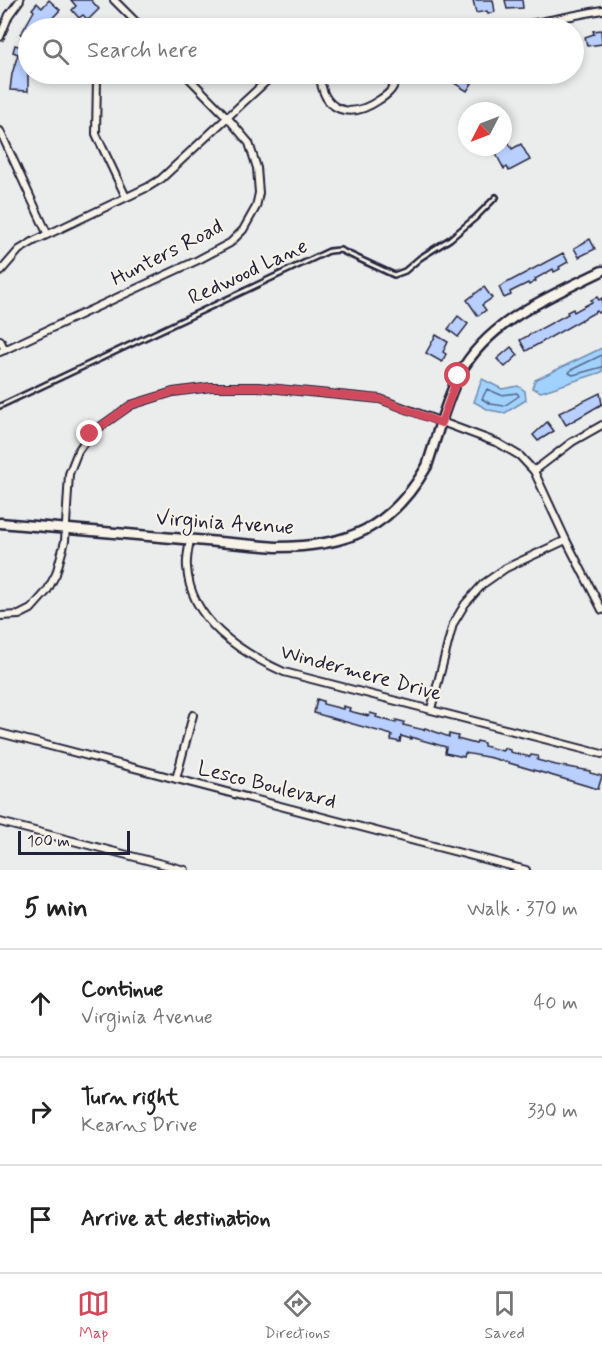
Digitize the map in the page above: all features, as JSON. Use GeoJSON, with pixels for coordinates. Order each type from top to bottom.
{"type":"FeatureCollection","features":[{"type":"Feature","properties":{"kind":"street"},"geometry":{"type":"LineString","coordinates":[[0,37],[9,15],[20,0]]}},
{"type":"Feature","properties":{"kind":"street"},"geometry":{"type":"LineString","coordinates":[[114,0],[130,18]]}},
{"type":"Feature","properties":{"kind":"street"},"geometry":{"type":"LineString","coordinates":[[561,18],[602,10]]}},
{"type":"Feature","properties":{"kind":"street"},"geometry":{"type":"LineString","coordinates":[[97,84],[96,134],[126,197]]}},
{"type":"Feature","properties":{"kind":"street","name":"Hunters Road"},"geometry":{"type":"LineString","coordinates":[[3,351],[198,260],[230,243],[243,230],[256,207],[259,194],[257,168],[249,143],[195,84]]}},
{"type":"Feature","properties":{"kind":"street"},"geometry":{"type":"LineString","coordinates":[[0,272],[19,250],[47,233],[161,179],[263,84]]}},
{"type":"Feature","properties":{"kind":"street"},"geometry":{"type":"LineString","coordinates":[[322,84],[328,100],[335,106],[351,112],[372,105],[389,93],[393,84]]}},
{"type":"Feature","properties":{"kind":"street"},"geometry":{"type":"LineString","coordinates":[[0,132],[47,233]]}},
{"type":"Feature","properties":{"kind":"street","name":"Virginia Avenue"},"geometry":{"type":"LineString","coordinates":[[0,523],[276,547],[302,547],[342,540],[359,533],[387,517],[415,486],[427,466],[458,376],[475,352],[507,321],[552,295],[602,272]]}},
{"type":"Feature","properties":{"kind":"street"},"geometry":{"type":"LineString","coordinates":[[0,340],[3,351]]}},
{"type":"Feature","properties":{"kind":"street"},"geometry":{"type":"LineString","coordinates":[[0,616],[19,615],[25,612],[39,601],[56,574],[66,528],[69,474],[78,451],[90,434],[131,405],[173,392],[212,387],[258,387],[380,399],[498,442],[520,456],[534,471],[602,610]]}},
{"type":"Feature","properties":{"kind":"street"},"geometry":{"type":"LineString","coordinates":[[534,471],[572,442],[602,425]]}},
{"type":"Feature","properties":{"kind":"street","name":"Windermere Drive"},"geometry":{"type":"LineString","coordinates":[[190,539],[187,567],[193,596],[206,618],[231,642],[258,660],[284,672],[602,754]]}},
{"type":"Feature","properties":{"kind":"street"},"geometry":{"type":"LineString","coordinates":[[431,709],[453,624],[465,604],[483,584],[506,568],[566,540]]}},
{"type":"Feature","properties":{"kind":"street"},"geometry":{"type":"LineString","coordinates":[[176,779],[193,715]]}},
{"type":"Feature","properties":{"kind":"street","name":"Lesco Boulevard"},"geometry":{"type":"LineString","coordinates":[[0,734],[526,870]]}},
{"type":"Feature","properties":{"kind":"street"},"geometry":{"type":"LineString","coordinates":[[0,822],[185,870]]}},
{"type":"Feature","properties":{"kind":"lane","name":"Redwood Lane"},"geometry":{"type":"LineString","coordinates":[[0,406],[329,251],[340,250],[394,275],[405,271],[420,258],[450,239],[496,197]]}},
{"type":"Feature","properties":{"kind":"water"},"geometry":{"type":"Polygon","coordinates":[[[602,348],[602,372],[541,392],[532,388],[535,380],[602,348]]]}},
{"type":"Feature","properties":{"kind":"water"},"geometry":{"type":"Polygon","coordinates":[[[482,379],[502,389],[518,386],[525,391],[526,400],[505,413],[489,410],[474,402],[482,379]]]}},
{"type":"Feature","properties":{"kind":"building"},"geometry":{"type":"Polygon","coordinates":[[[49,0],[60,10],[52,18],[30,18],[34,11],[32,9],[37,3],[42,8],[49,0]]]}},
{"type":"Feature","properties":{"kind":"building"},"geometry":{"type":"Polygon","coordinates":[[[71,0],[91,0],[99,9],[90,18],[83,15],[79,18],[72,10],[76,6],[71,0]]]}},
{"type":"Feature","properties":{"kind":"building"},"geometry":{"type":"Polygon","coordinates":[[[473,0],[493,0],[495,12],[476,13],[473,0]]]}},
{"type":"Feature","properties":{"kind":"building"},"geometry":{"type":"Polygon","coordinates":[[[505,0],[522,0],[523,8],[507,9],[505,0]]]}},
{"type":"Feature","properties":{"kind":"building"},"geometry":{"type":"Polygon","coordinates":[[[601,30],[602,44],[587,46],[585,37],[594,34],[593,31],[601,30]]]}},
{"type":"Feature","properties":{"kind":"building"},"geometry":{"type":"Polygon","coordinates":[[[15,45],[18,46],[18,54],[13,52],[15,45]]]}},
{"type":"Feature","properties":{"kind":"building"},"geometry":{"type":"Polygon","coordinates":[[[18,54],[18,84],[28,84],[28,91],[10,90],[18,54]]]}},
{"type":"Feature","properties":{"kind":"building"},"geometry":{"type":"Polygon","coordinates":[[[456,84],[472,84],[467,91],[456,84]]]}},
{"type":"Feature","properties":{"kind":"building"},"geometry":{"type":"Polygon","coordinates":[[[521,144],[530,160],[509,171],[507,167],[504,169],[497,156],[512,156],[512,149],[521,144]]]}},
{"type":"Feature","properties":{"kind":"building"},"geometry":{"type":"Polygon","coordinates":[[[590,239],[595,249],[579,257],[574,248],[590,239]]]}},
{"type":"Feature","properties":{"kind":"building"},"geometry":{"type":"Polygon","coordinates":[[[563,253],[568,262],[559,267],[560,269],[554,272],[553,269],[529,285],[528,283],[510,292],[511,295],[504,298],[499,287],[563,253]]]}},
{"type":"Feature","properties":{"kind":"building"},"geometry":{"type":"Polygon","coordinates":[[[484,287],[492,298],[482,305],[486,310],[478,316],[467,300],[484,287]]]}},
{"type":"Feature","properties":{"kind":"building"},"geometry":{"type":"Polygon","coordinates":[[[597,297],[599,300],[602,298],[602,311],[598,313],[597,311],[526,351],[520,340],[568,314],[567,312],[573,309],[574,312],[592,302],[591,300],[597,297]]]}},
{"type":"Feature","properties":{"kind":"building"},"geometry":{"type":"Polygon","coordinates":[[[458,316],[468,324],[458,337],[448,329],[458,316]]]}},
{"type":"Feature","properties":{"kind":"building"},"geometry":{"type":"Polygon","coordinates":[[[436,335],[448,342],[443,352],[446,354],[442,362],[426,353],[436,335]]]}},
{"type":"Feature","properties":{"kind":"building"},"geometry":{"type":"Polygon","coordinates":[[[511,347],[518,355],[505,367],[497,359],[511,347]]]}},
{"type":"Feature","properties":{"kind":"building"},"geometry":{"type":"Polygon","coordinates":[[[600,393],[602,404],[566,425],[559,413],[600,393]]]}},
{"type":"Feature","properties":{"kind":"building"},"geometry":{"type":"Polygon","coordinates":[[[547,422],[554,431],[538,441],[533,435],[547,422]]]}},
{"type":"Feature","properties":{"kind":"building"},"geometry":{"type":"Polygon","coordinates":[[[317,699],[323,701],[323,704],[343,709],[343,706],[350,708],[349,711],[369,716],[370,713],[396,723],[396,720],[404,722],[403,725],[424,730],[425,728],[449,737],[449,734],[458,736],[457,739],[476,744],[477,741],[484,743],[484,746],[503,751],[504,748],[510,752],[530,757],[531,755],[538,756],[537,760],[590,771],[590,773],[602,776],[598,789],[492,758],[465,753],[464,757],[445,753],[446,747],[411,737],[411,739],[401,736],[400,742],[391,740],[392,735],[314,713],[317,699]]]}},
{"type":"Feature","properties":{"kind":"route"},"geometry":{"type":"LineString","coordinates":[[90,434],[131,405],[173,392],[212,387],[258,387],[380,399],[441,423],[458,376]]}}]}
